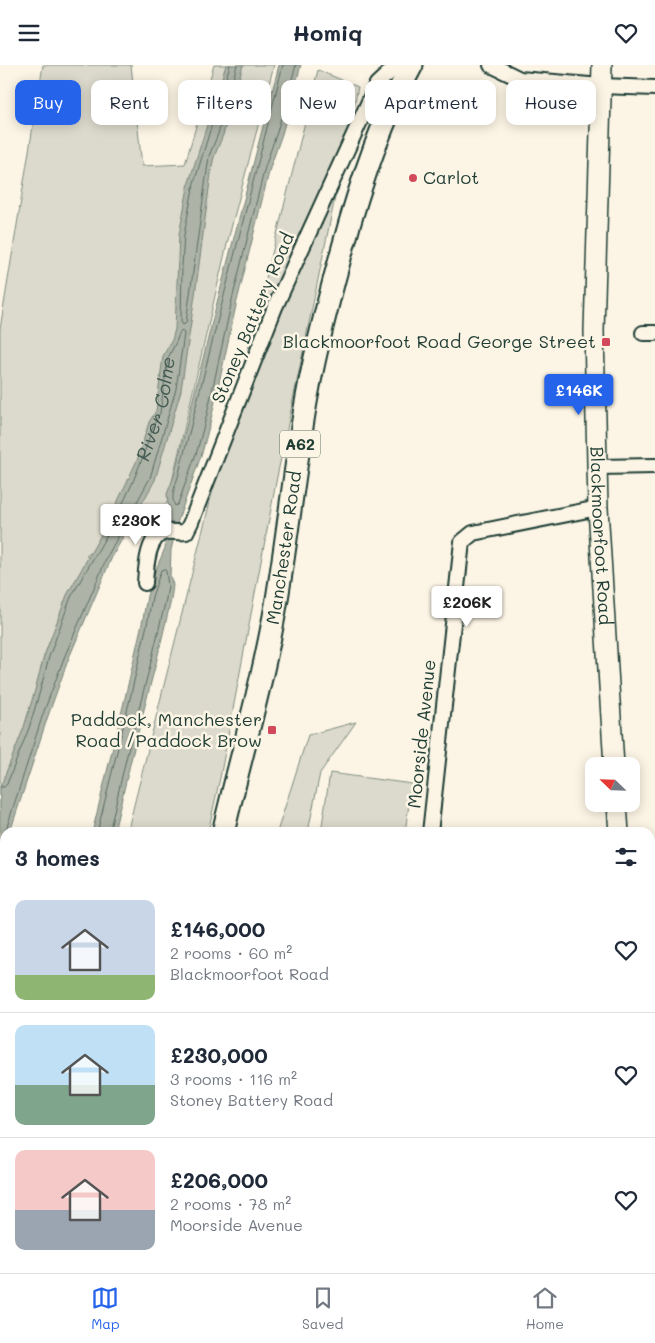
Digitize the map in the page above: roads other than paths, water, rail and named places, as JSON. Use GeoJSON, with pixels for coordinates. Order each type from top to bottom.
{"type":"FeatureCollection","features":[{"type":"Feature","properties":{"kind":"main road","name":"Manchester Road"},"geometry":{"type":"LineString","coordinates":[[224,827],[256,700],[276,601],[314,359],[355,201],[384,122],[410,68]]}},
{"type":"Feature","properties":{"kind":"street"},"geometry":{"type":"LineString","coordinates":[[491,65],[520,79],[655,88]]}},
{"type":"Feature","properties":{"kind":"street","name":"Blackmoorfoot Road"},"geometry":{"type":"LineString","coordinates":[[602,65],[594,331],[598,508],[613,757]]}},
{"type":"Feature","properties":{"kind":"street","name":"Stoney Battery Road"},"geometry":{"type":"LineString","coordinates":[[145,583],[150,547],[157,537],[166,532],[180,533],[186,531],[191,523],[275,307],[377,84],[392,69],[410,68]]}},
{"type":"Feature","properties":{"kind":"street"},"geometry":{"type":"LineString","coordinates":[[598,467],[655,466]]}},
{"type":"Feature","properties":{"kind":"street","name":"Moorside Avenue"},"geometry":{"type":"LineString","coordinates":[[431,827],[462,542],[473,533],[598,508]]}},
{"type":"Feature","properties":{"kind":"street"},"geometry":{"type":"LineString","coordinates":[[618,813],[619,827]]}},
{"type":"Feature","properties":{"kind":"water"},"geometry":{"type":"Polygon","coordinates":[[[226,65],[243,65],[239,80],[221,80],[226,65]]]}},
{"type":"Feature","properties":{"kind":"water"},"geometry":{"type":"Polygon","coordinates":[[[279,65],[301,65],[297,80],[281,80],[281,125],[284,125],[270,168],[202,453],[178,520],[171,550],[170,576],[173,585],[171,600],[115,827],[93,827],[124,702],[147,596],[165,548],[170,520],[167,494],[174,476],[263,125],[271,125],[271,96],[279,65]]]}},
{"type":"Feature","properties":{"kind":"water","name":"River Colne"},"geometry":{"type":"Polygon","coordinates":[[[207,125],[226,125],[212,166],[181,390],[155,480],[112,557],[68,660],[12,827],[0,827],[0,788],[24,727],[44,656],[67,595],[107,524],[138,458],[149,422],[156,411],[163,356],[172,340],[175,329],[179,235],[189,182],[207,125]]]}},
{"type":"Feature","properties":{"kind":"place","name":"Carlot"},"geometry":{"type":"Point","coordinates":[413,178]}},
{"type":"Feature","properties":{"kind":"place","name":"Blackmoorfoot Road George Street"},"geometry":{"type":"Point","coordinates":[606,342]}},
{"type":"Feature","properties":{"kind":"place","name":"Paddock, Manchester Road /Paddock Brow"},"geometry":{"type":"Point","coordinates":[272,730]}}]}
